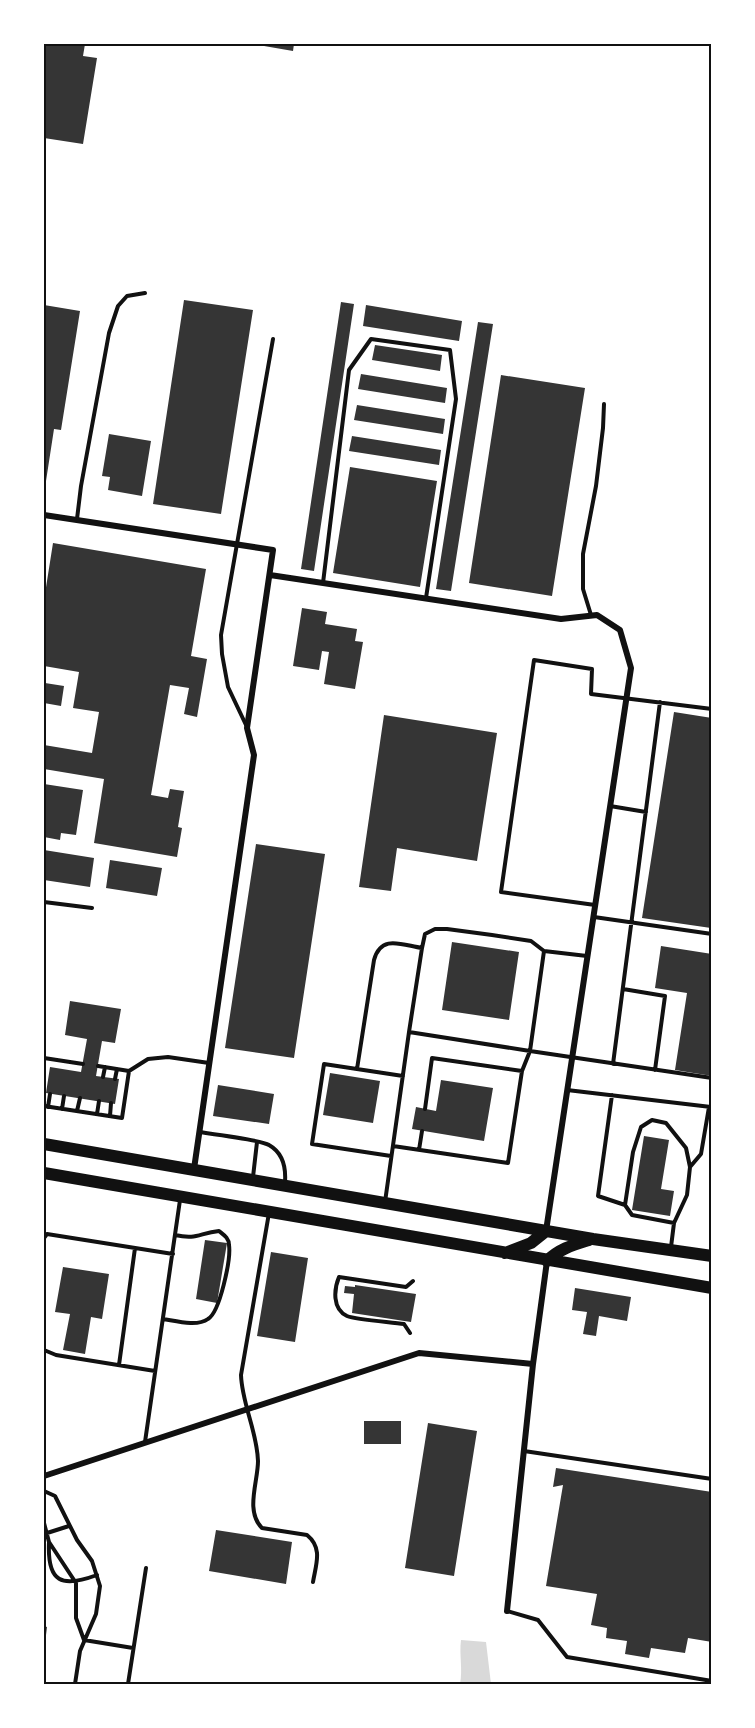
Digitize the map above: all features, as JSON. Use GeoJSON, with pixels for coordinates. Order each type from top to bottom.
{"type":"FeatureCollection","features":[{"type":"Feature","properties":{"kind":"main road"},"geometry":{"type":"LineString","coordinates":[[44,1144],[593,1239],[711,1256]]}},
{"type":"Feature","properties":{"kind":"main road"},"geometry":{"type":"LineString","coordinates":[[44,1173],[711,1288]]}},
{"type":"Feature","properties":{"kind":"main road"},"geometry":{"type":"LineString","coordinates":[[503,1253],[531,1243],[546,1231]]}},
{"type":"Feature","properties":{"kind":"main road"},"geometry":{"type":"LineString","coordinates":[[548,1260],[566,1247],[593,1239]]}},
{"type":"Feature","properties":{"kind":"street"},"geometry":{"type":"LineString","coordinates":[[44,516],[273,550],[248,728],[254,755],[194,1170]]}},
{"type":"Feature","properties":{"kind":"street"},"geometry":{"type":"LineString","coordinates":[[270,575],[561,619],[597,615],[620,630],[631,668],[546,1231]]}},
{"type":"Feature","properties":{"kind":"street"},"geometry":{"type":"LineString","coordinates":[[507,1611],[533,1364],[548,1260]]}},
{"type":"Feature","properties":{"kind":"street"},"geometry":{"type":"LineString","coordinates":[[44,1476],[419,1353],[533,1364]]}},
{"type":"Feature","properties":{"kind":"lane"},"geometry":{"type":"LineString","coordinates":[[76,520],[109,333],[118,306],[127,296],[145,293]]}},
{"type":"Feature","properties":{"kind":"lane"},"geometry":{"type":"LineString","coordinates":[[248,728],[228,687],[221,634],[273,339]]}},
{"type":"Feature","properties":{"kind":"lane"},"geometry":{"type":"LineString","coordinates":[[322,583],[349,370],[371,339],[450,350],[456,399],[426,599]]}},
{"type":"Feature","properties":{"kind":"lane"},"geometry":{"type":"LineString","coordinates":[[591,616],[583,589],[582,554],[596,486],[604,404]]}},
{"type":"Feature","properties":{"kind":"lane"},"geometry":{"type":"LineString","coordinates":[[595,905],[501,892],[534,660],[592,669],[591,694],[711,708]]}},
{"type":"Feature","properties":{"kind":"lane"},"geometry":{"type":"LineString","coordinates":[[613,1064],[660,702]]}},
{"type":"Feature","properties":{"kind":"lane"},"geometry":{"type":"LineString","coordinates":[[610,806],[646,812]]}},
{"type":"Feature","properties":{"kind":"lane"},"geometry":{"type":"LineString","coordinates":[[44,902],[92,908]]}},
{"type":"Feature","properties":{"kind":"lane"},"geometry":{"type":"LineString","coordinates":[[593,917],[711,934]]}},
{"type":"Feature","properties":{"kind":"lane"},"geometry":{"type":"LineString","coordinates":[[384,1203],[425,934],[429,931],[447,929],[531,941],[544,951],[587,956]]}},
{"type":"Feature","properties":{"kind":"lane"},"geometry":{"type":"LineString","coordinates":[[357,1069],[374,960],[378,948],[388,943],[422,948]]}},
{"type":"Feature","properties":{"kind":"lane"},"geometry":{"type":"LineString","coordinates":[[393,1146],[508,1163],[522,1071],[530,1051],[544,951]]}},
{"type":"Feature","properties":{"kind":"lane"},"geometry":{"type":"LineString","coordinates":[[623,989],[665,996],[655,1070]]}},
{"type":"Feature","properties":{"kind":"lane"},"geometry":{"type":"LineString","coordinates":[[409,1032],[711,1078]]}},
{"type":"Feature","properties":{"kind":"lane"},"geometry":{"type":"LineString","coordinates":[[98,1066],[129,1071],[148,1059],[168,1057],[209,1062]]}},
{"type":"Feature","properties":{"kind":"lane"},"geometry":{"type":"LineString","coordinates":[[44,1058],[83,1064]]}},
{"type":"Feature","properties":{"kind":"lane"},"geometry":{"type":"LineString","coordinates":[[425,1108],[432,1058],[522,1071]]}},
{"type":"Feature","properties":{"kind":"lane"},"geometry":{"type":"LineString","coordinates":[[55,1067],[56,1059]]}},
{"type":"Feature","properties":{"kind":"lane"},"geometry":{"type":"LineString","coordinates":[[68,1070],[70,1062]]}},
{"type":"Feature","properties":{"kind":"lane"},"geometry":{"type":"LineString","coordinates":[[391,1156],[312,1144],[324,1064],[403,1076]]}},
{"type":"Feature","properties":{"kind":"lane"},"geometry":{"type":"LineString","coordinates":[[103,1077],[105,1067]]}},
{"type":"Feature","properties":{"kind":"lane"},"geometry":{"type":"LineString","coordinates":[[115,1079],[117,1069]]}},
{"type":"Feature","properties":{"kind":"lane"},"geometry":{"type":"LineString","coordinates":[[50,1094],[46,1106],[122,1118],[129,1071]]}},
{"type":"Feature","properties":{"kind":"lane"},"geometry":{"type":"LineString","coordinates":[[567,1090],[710,1107],[701,1154],[690,1167]]}},
{"type":"Feature","properties":{"kind":"lane"},"geometry":{"type":"LineString","coordinates":[[612,1095],[598,1196],[625,1205],[632,1215],[674,1223]]}},
{"type":"Feature","properties":{"kind":"lane"},"geometry":{"type":"LineString","coordinates":[[62,1109],[64,1096]]}},
{"type":"Feature","properties":{"kind":"lane"},"geometry":{"type":"LineString","coordinates":[[77,1111],[80,1098]]}},
{"type":"Feature","properties":{"kind":"lane"},"geometry":{"type":"LineString","coordinates":[[97,1114],[99,1101]]}},
{"type":"Feature","properties":{"kind":"lane"},"geometry":{"type":"LineString","coordinates":[[110,1116],[111,1103]]}},
{"type":"Feature","properties":{"kind":"lane"},"geometry":{"type":"LineString","coordinates":[[625,1205],[635,1144],[641,1127],[652,1120],[666,1123],[686,1148],[690,1167],[687,1195],[674,1223],[671,1250]]}},
{"type":"Feature","properties":{"kind":"lane"},"geometry":{"type":"LineString","coordinates":[[419,1150],[422,1131]]}},
{"type":"Feature","properties":{"kind":"lane"},"geometry":{"type":"LineString","coordinates":[[199,1132],[268,1144],[281,1156],[286,1171],[284,1186]]}},
{"type":"Feature","properties":{"kind":"lane"},"geometry":{"type":"LineString","coordinates":[[253,1180],[256,1142]]}},
{"type":"Feature","properties":{"kind":"lane"},"geometry":{"type":"LineString","coordinates":[[144,1443],[181,1197]]}},
{"type":"Feature","properties":{"kind":"lane"},"geometry":{"type":"LineString","coordinates":[[269,1212],[241,1375],[241,1388],[257,1453],[254,1516],[262,1528],[307,1535],[313,1540],[318,1551],[313,1582]]}},
{"type":"Feature","properties":{"kind":"lane"},"geometry":{"type":"LineString","coordinates":[[163,1319],[189,1323],[207,1321],[214,1315],[219,1304],[225,1278],[229,1245],[226,1236],[219,1231],[188,1238],[175,1235]]}},
{"type":"Feature","properties":{"kind":"lane"},"geometry":{"type":"LineString","coordinates":[[45,1236],[173,1254]]}},
{"type":"Feature","properties":{"kind":"lane"},"geometry":{"type":"LineString","coordinates":[[118,1365],[135,1248]]}},
{"type":"Feature","properties":{"kind":"lane"},"geometry":{"type":"LineString","coordinates":[[410,1333],[404,1324],[345,1315],[337,1306],[334,1288],[339,1277],[406,1287],[413,1281]]}},
{"type":"Feature","properties":{"kind":"lane"},"geometry":{"type":"LineString","coordinates":[[44,1350],[56,1355],[155,1371]]}},
{"type":"Feature","properties":{"kind":"lane"},"geometry":{"type":"LineString","coordinates":[[524,1451],[711,1479]]}},
{"type":"Feature","properties":{"kind":"lane"},"geometry":{"type":"LineString","coordinates":[[44,1491],[55,1496],[69,1526],[92,1561],[100,1586],[96,1614],[80,1651],[75,1684]]}},
{"type":"Feature","properties":{"kind":"lane"},"geometry":{"type":"LineString","coordinates":[[44,1523],[45,1534],[49,1542],[76,1583],[76,1618],[84,1640]]}},
{"type":"Feature","properties":{"kind":"lane"},"geometry":{"type":"LineString","coordinates":[[45,1534],[69,1526]]}},
{"type":"Feature","properties":{"kind":"lane"},"geometry":{"type":"LineString","coordinates":[[49,1542],[48,1556],[52,1570],[60,1580],[76,1583],[97,1575]]}},
{"type":"Feature","properties":{"kind":"lane"},"geometry":{"type":"LineString","coordinates":[[128,1684],[146,1568]]}},
{"type":"Feature","properties":{"kind":"lane"},"geometry":{"type":"LineString","coordinates":[[507,1611],[538,1620],[567,1657],[711,1681]]}},
{"type":"Feature","properties":{"kind":"lane"},"geometry":{"type":"LineString","coordinates":[[84,1640],[134,1648]]}},
{"type":"Feature","properties":{"kind":"shaded area"},"geometry":{"type":"Polygon","coordinates":[[[461,1640],[486,1642],[491,1684],[460,1684],[461,1640]]]}},
{"type":"Feature","properties":{"kind":"building"},"geometry":{"type":"Polygon","coordinates":[[[44,44],[85,44],[83,56],[97,58],[83,144],[44,138],[44,44]]]}},
{"type":"Feature","properties":{"kind":"building"},"geometry":{"type":"Polygon","coordinates":[[[252,44],[294,44],[293,51],[252,44]]]}},
{"type":"Feature","properties":{"kind":"building"},"geometry":{"type":"Polygon","coordinates":[[[184,300],[253,310],[221,514],[153,504],[184,300]]]}},
{"type":"Feature","properties":{"kind":"building"},"geometry":{"type":"Polygon","coordinates":[[[341,302],[354,304],[314,571],[301,569],[341,302]]]}},
{"type":"Feature","properties":{"kind":"building"},"geometry":{"type":"Polygon","coordinates":[[[44,305],[80,311],[61,430],[54,429],[46,481],[44,480],[44,305]]]}},
{"type":"Feature","properties":{"kind":"building"},"geometry":{"type":"Polygon","coordinates":[[[366,305],[462,321],[459,341],[363,326],[366,305]]]}},
{"type":"Feature","properties":{"kind":"building"},"geometry":{"type":"Polygon","coordinates":[[[478,322],[493,324],[451,591],[436,589],[478,322]]]}},
{"type":"Feature","properties":{"kind":"building"},"geometry":{"type":"Polygon","coordinates":[[[375,345],[442,355],[440,371],[372,360],[375,345]]]}},
{"type":"Feature","properties":{"kind":"building"},"geometry":{"type":"Polygon","coordinates":[[[361,374],[447,388],[445,403],[358,389],[361,374]]]}},
{"type":"Feature","properties":{"kind":"building"},"geometry":{"type":"Polygon","coordinates":[[[501,375],[585,388],[552,596],[469,583],[501,375]]]}},
{"type":"Feature","properties":{"kind":"building"},"geometry":{"type":"Polygon","coordinates":[[[357,405],[445,419],[443,434],[354,420],[357,405]]]}},
{"type":"Feature","properties":{"kind":"building"},"geometry":{"type":"Polygon","coordinates":[[[109,434],[151,441],[142,496],[108,490],[110,477],[102,476],[109,434]]]}},
{"type":"Feature","properties":{"kind":"building"},"geometry":{"type":"Polygon","coordinates":[[[352,436],[441,450],[439,465],[349,451],[352,436]]]}},
{"type":"Feature","properties":{"kind":"building"},"geometry":{"type":"Polygon","coordinates":[[[350,467],[437,481],[420,587],[333,573],[350,467]]]}},
{"type":"Feature","properties":{"kind":"building"},"geometry":{"type":"Polygon","coordinates":[[[53,543],[206,569],[191,656],[207,659],[197,717],[184,714],[189,688],[170,685],[151,795],[168,798],[170,789],[184,791],[178,827],[182,828],[177,857],[94,843],[104,779],[44,769],[44,745],[92,753],[99,712],[73,708],[79,672],[44,666],[44,600],[53,543]]]}},
{"type":"Feature","properties":{"kind":"building"},"geometry":{"type":"Polygon","coordinates":[[[302,608],[327,612],[325,624],[357,629],[355,641],[363,642],[355,689],[324,684],[329,652],[322,651],[319,670],[293,666],[302,608]]]}},
{"type":"Feature","properties":{"kind":"building"},"geometry":{"type":"Polygon","coordinates":[[[45,683],[64,686],[61,706],[44,703],[45,683]]]}},
{"type":"Feature","properties":{"kind":"building"},"geometry":{"type":"Polygon","coordinates":[[[674,712],[712,718],[711,928],[642,918],[674,712]]]}},
{"type":"Feature","properties":{"kind":"building"},"geometry":{"type":"Polygon","coordinates":[[[384,715],[497,733],[477,861],[397,848],[391,891],[359,887],[384,715]]]}},
{"type":"Feature","properties":{"kind":"building"},"geometry":{"type":"Polygon","coordinates":[[[44,784],[83,790],[76,835],[61,833],[60,840],[44,837],[44,784]]]}},
{"type":"Feature","properties":{"kind":"building"},"geometry":{"type":"Polygon","coordinates":[[[256,844],[325,854],[294,1058],[225,1048],[256,844]]]}},
{"type":"Feature","properties":{"kind":"building"},"geometry":{"type":"Polygon","coordinates":[[[44,850],[94,858],[90,887],[44,880],[44,850]]]}},
{"type":"Feature","properties":{"kind":"building"},"geometry":{"type":"Polygon","coordinates":[[[110,860],[162,868],[157,896],[106,888],[110,860]]]}},
{"type":"Feature","properties":{"kind":"building"},"geometry":{"type":"Polygon","coordinates":[[[452,942],[519,952],[509,1020],[442,1010],[452,942]]]}},
{"type":"Feature","properties":{"kind":"building"},"geometry":{"type":"Polygon","coordinates":[[[661,946],[712,954],[712,1076],[675,1070],[687,993],[655,988],[661,946]]]}},
{"type":"Feature","properties":{"kind":"building"},"geometry":{"type":"Polygon","coordinates":[[[70,1001],[121,1009],[115,1043],[102,1041],[96,1076],[119,1079],[115,1104],[46,1093],[50,1067],[81,1072],[87,1039],[65,1035],[70,1001]]]}},
{"type":"Feature","properties":{"kind":"building"},"geometry":{"type":"Polygon","coordinates":[[[330,1073],[380,1081],[373,1123],[323,1115],[330,1073]]]}},
{"type":"Feature","properties":{"kind":"building"},"geometry":{"type":"Polygon","coordinates":[[[441,1080],[493,1088],[484,1141],[412,1129],[416,1107],[436,1111],[441,1080]]]}},
{"type":"Feature","properties":{"kind":"building"},"geometry":{"type":"Polygon","coordinates":[[[218,1085],[274,1094],[269,1124],[213,1116],[218,1085]]]}},
{"type":"Feature","properties":{"kind":"building"},"geometry":{"type":"Polygon","coordinates":[[[644,1136],[669,1140],[661,1189],[674,1191],[670,1216],[632,1210],[644,1136]]]}},
{"type":"Feature","properties":{"kind":"building"},"geometry":{"type":"Polygon","coordinates":[[[205,1240],[227,1243],[217,1303],[196,1299],[205,1240]]]}},
{"type":"Feature","properties":{"kind":"building"},"geometry":{"type":"Polygon","coordinates":[[[271,1252],[308,1258],[295,1342],[257,1336],[271,1252]]]}},
{"type":"Feature","properties":{"kind":"building"},"geometry":{"type":"Polygon","coordinates":[[[63,1267],[109,1274],[102,1319],[91,1317],[85,1354],[63,1350],[70,1314],[55,1312],[63,1267]]]}},
{"type":"Feature","properties":{"kind":"building"},"geometry":{"type":"Polygon","coordinates":[[[355,1285],[416,1294],[411,1322],[352,1313],[354,1294],[344,1293],[345,1286],[355,1287],[355,1285]]]}},
{"type":"Feature","properties":{"kind":"building"},"geometry":{"type":"Polygon","coordinates":[[[575,1288],[631,1297],[627,1321],[599,1316],[596,1336],[583,1334],[587,1312],[572,1310],[575,1288]]]}},
{"type":"Feature","properties":{"kind":"building"},"geometry":{"type":"Polygon","coordinates":[[[364,1421],[401,1421],[401,1444],[364,1444],[364,1421]]]}},
{"type":"Feature","properties":{"kind":"building"},"geometry":{"type":"Polygon","coordinates":[[[428,1423],[477,1431],[454,1576],[405,1568],[428,1423]]]}},
{"type":"Feature","properties":{"kind":"building"},"geometry":{"type":"Polygon","coordinates":[[[556,1468],[712,1492],[712,1642],[688,1638],[685,1653],[651,1648],[649,1658],[625,1654],[627,1641],[606,1638],[607,1628],[591,1625],[597,1594],[546,1586],[563,1485],[553,1487],[556,1468]]]}},
{"type":"Feature","properties":{"kind":"building"},"geometry":{"type":"Polygon","coordinates":[[[216,1530],[292,1542],[286,1584],[209,1571],[216,1530]]]}},
{"type":"Feature","properties":{"kind":"building"},"geometry":{"type":"Polygon","coordinates":[[[44,1626],[47,1627],[45,1643],[44,1643],[44,1626]]]}}]}
